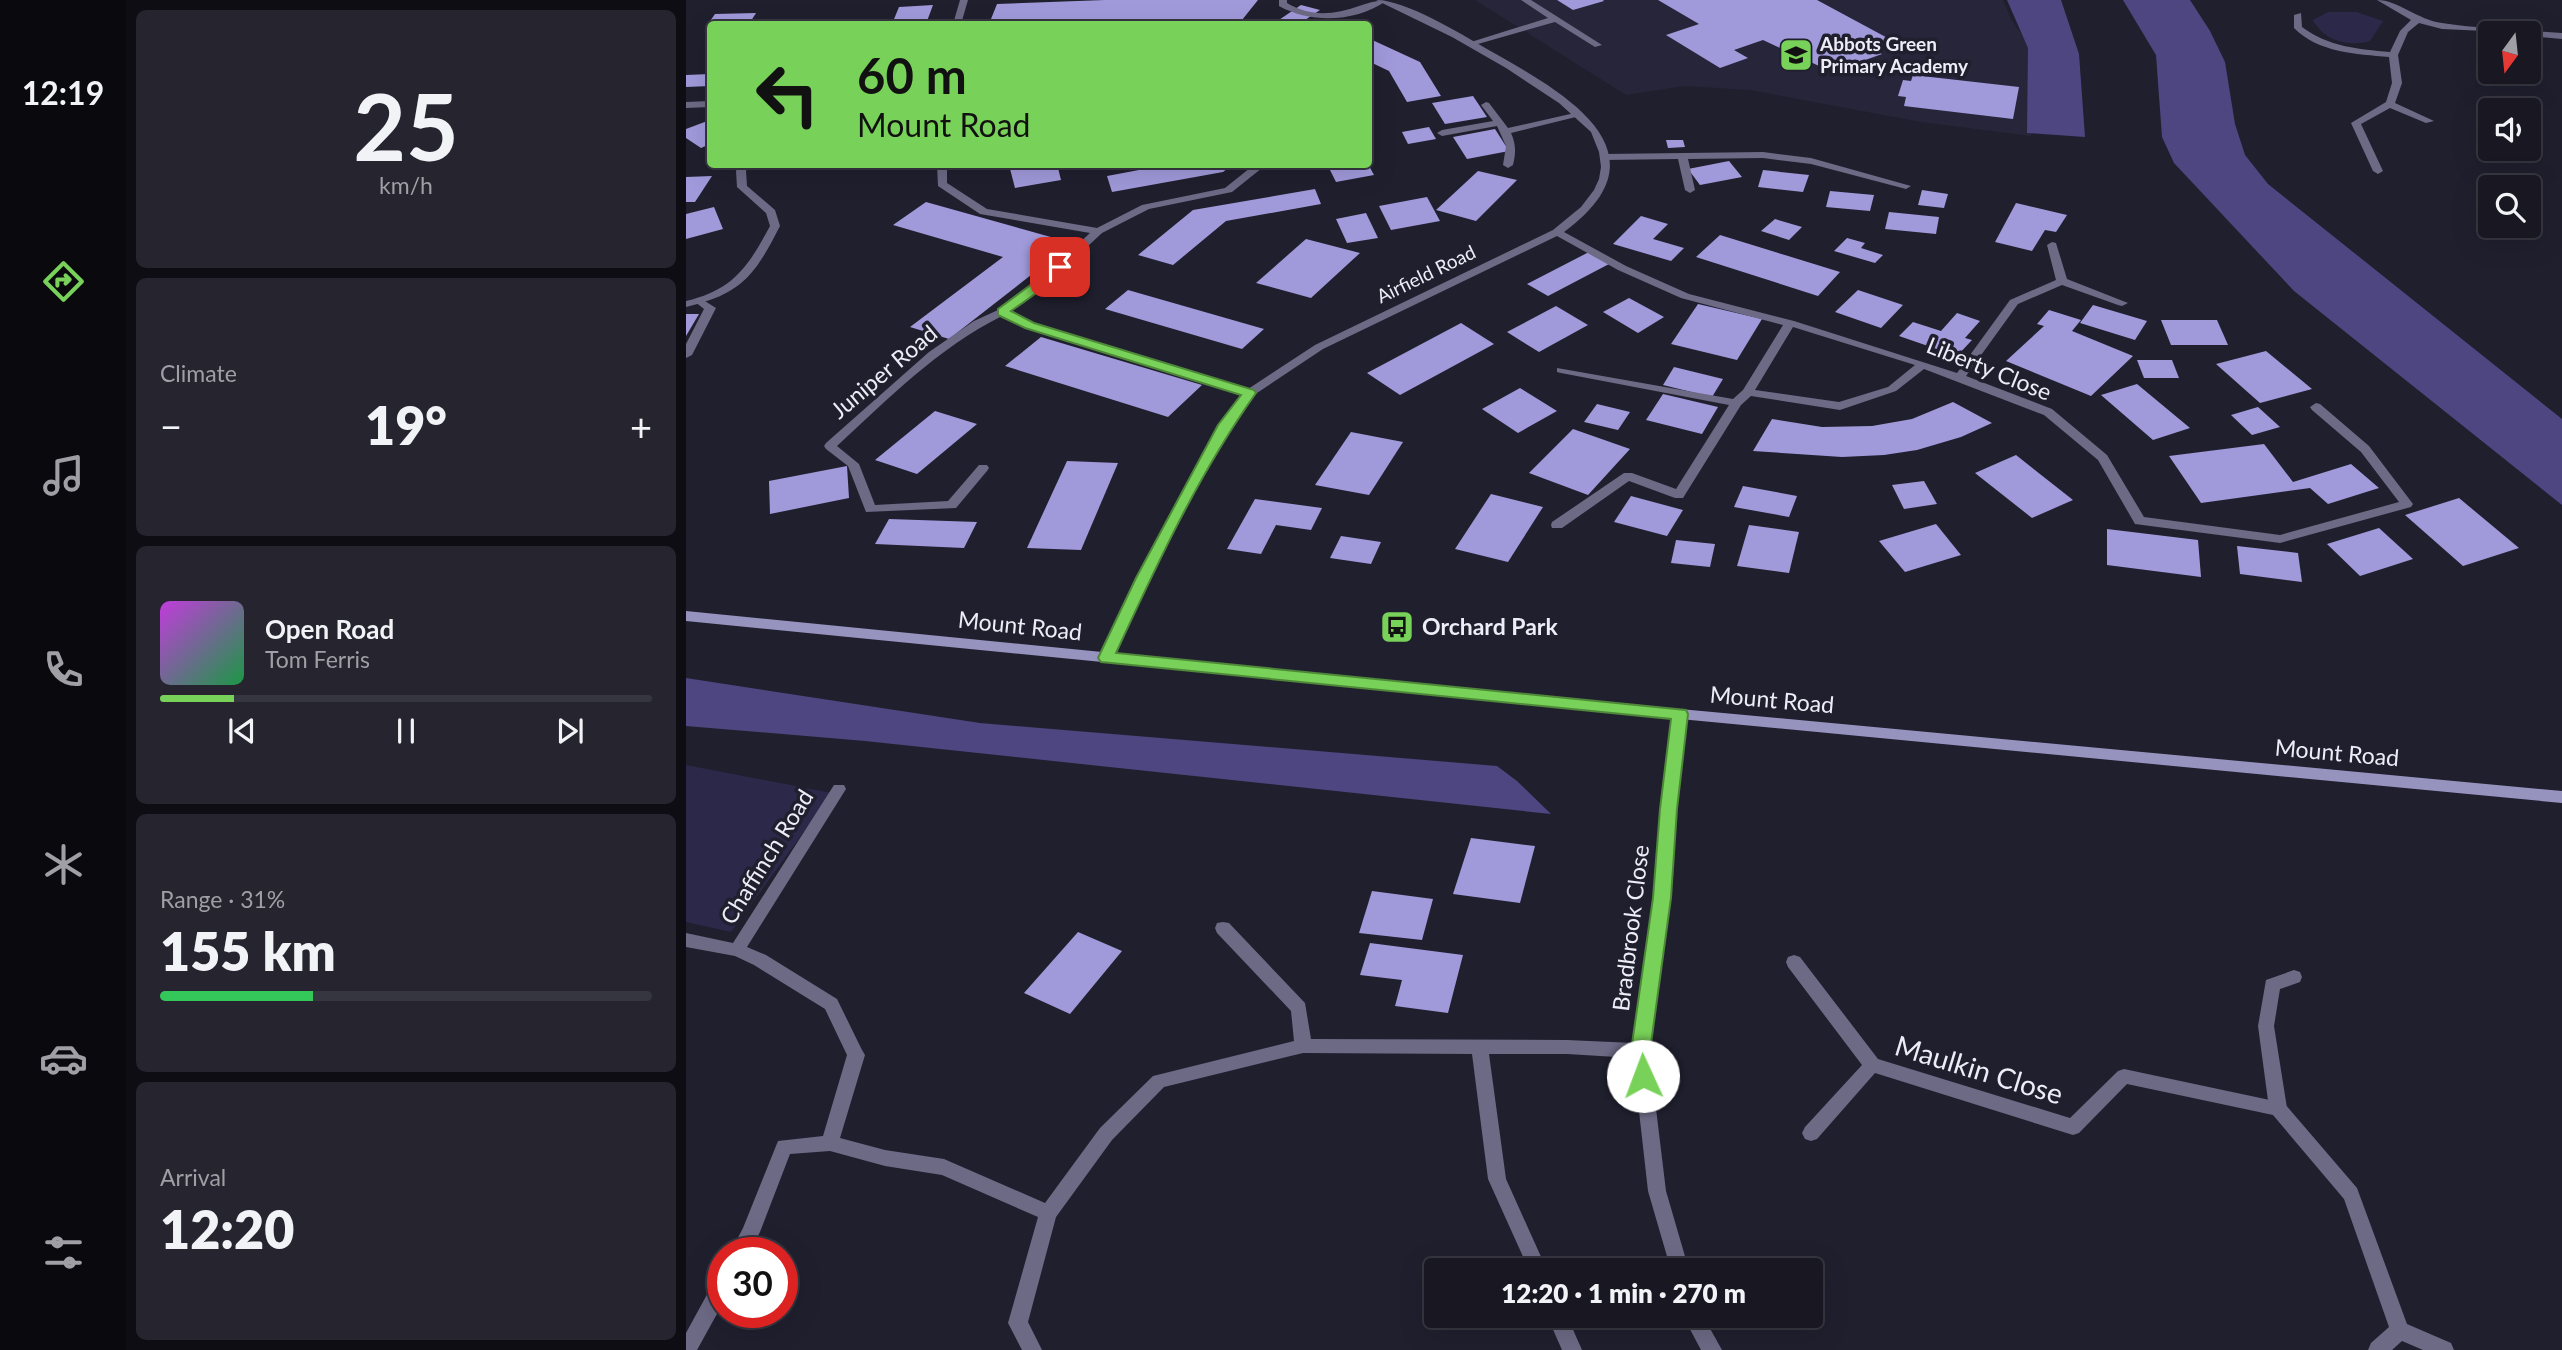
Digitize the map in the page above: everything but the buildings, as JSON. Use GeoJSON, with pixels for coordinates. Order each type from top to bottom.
{"type":"FeatureCollection","features":[{"type":"Feature","properties":{"kind":"street"},"geometry":{"type":"LineString","coordinates":[[958,21],[964,0]]}},
{"type":"Feature","properties":{"kind":"street"},"geometry":{"type":"LineString","coordinates":[[1283,0],[1282,4],[1291,11],[1312,16],[1336,16],[1381,0],[1474,44],[1551,93],[1579,115],[1596,132],[1605,157],[1763,155],[1811,161],[1906,186]]}},
{"type":"Feature","properties":{"kind":"street"},"geometry":{"type":"LineString","coordinates":[[1525,0],[1598,45]]}},
{"type":"Feature","properties":{"kind":"street"},"geometry":{"type":"LineString","coordinates":[[2381,0],[2417,20],[2442,26],[2478,29]]}},
{"type":"Feature","properties":{"kind":"street"},"geometry":{"type":"LineString","coordinates":[[2298,15],[2298,28],[2312,40],[2332,48],[2393,55]]}},
{"type":"Feature","properties":{"kind":"street"},"geometry":{"type":"LineString","coordinates":[[1474,44],[1555,19]]}},
{"type":"Feature","properties":{"kind":"street"},"geometry":{"type":"LineString","coordinates":[[2378,171],[2356,123],[2390,104],[2397,83],[2393,55],[2404,31],[2417,20]]}},
{"type":"Feature","properties":{"kind":"street"},"geometry":{"type":"LineString","coordinates":[[2541,34],[2562,36]]}},
{"type":"Feature","properties":{"kind":"street"},"geometry":{"type":"LineString","coordinates":[[686,105],[707,104]]}},
{"type":"Feature","properties":{"kind":"street"},"geometry":{"type":"LineString","coordinates":[[2390,104],[2429,121]]}},
{"type":"Feature","properties":{"kind":"street"},"geometry":{"type":"LineString","coordinates":[[1486,105],[1512,143],[1508,165]]}},
{"type":"Feature","properties":{"kind":"street"},"geometry":{"type":"LineString","coordinates":[[1442,133],[1579,115]]}},
{"type":"Feature","properties":{"kind":"street"},"geometry":{"type":"LineString","coordinates":[[1682,156],[1690,190]]}},
{"type":"Feature","properties":{"kind":"street","name":"Airfield Road"},"geometry":{"type":"LineString","coordinates":[[1106,658],[1143,578],[1225,425],[1250,393],[1319,347],[1557,232],[1579,216],[1594,199],[1603,181],[1605,157]]}},
{"type":"Feature","properties":{"kind":"street"},"geometry":{"type":"LineString","coordinates":[[686,304],[701,301],[736,284],[754,268],[775,226],[771,212],[742,187],[743,168]]}},
{"type":"Feature","properties":{"kind":"street"},"geometry":{"type":"LineString","coordinates":[[942,168],[942,184],[984,212],[1098,231]]}},
{"type":"Feature","properties":{"kind":"street","name":"Juniper Road"},"geometry":{"type":"LineString","coordinates":[[984,468],[952,505],[870,509],[853,464],[830,446],[915,369],[975,324],[1002,312],[1041,284],[1098,231],[1146,208],[1228,190],[1257,168]]}},
{"type":"Feature","properties":{"kind":"street","name":"Liberty Close"},"geometry":{"type":"LineString","coordinates":[[1557,232],[1622,268],[1685,296],[1790,323],[1923,364],[2048,412],[2103,458],[2140,521],[2280,539],[2407,504],[2365,449],[2316,407]]}},
{"type":"Feature","properties":{"kind":"street"},"geometry":{"type":"LineString","coordinates":[[2052,245],[2062,281]]}},
{"type":"Feature","properties":{"kind":"street"},"geometry":{"type":"LineString","coordinates":[[1959,378],[2014,302],[2062,281],[2122,303]]}},
{"type":"Feature","properties":{"kind":"street"},"geometry":{"type":"LineString","coordinates":[[686,355],[710,308],[701,301]]}},
{"type":"Feature","properties":{"kind":"street"},"geometry":{"type":"LineString","coordinates":[[1002,312],[1030,326],[1250,393]]}},
{"type":"Feature","properties":{"kind":"street"},"geometry":{"type":"LineString","coordinates":[[1557,525],[1628,476],[1679,495],[1736,403],[1748,392],[1790,323]]}},
{"type":"Feature","properties":{"kind":"street"},"geometry":{"type":"LineString","coordinates":[[1748,392],[1840,405],[1892,389],[1923,364]]}},
{"type":"Feature","properties":{"kind":"street"},"geometry":{"type":"LineString","coordinates":[[1561,370],[1736,403]]}},
{"type":"Feature","properties":{"kind":"street","name":"Mount Road"},"geometry":{"type":"LineString","coordinates":[[686,616],[2562,797]]}},
{"type":"Feature","properties":{"kind":"street","name":"Bradbrook Close"},"geometry":{"type":"LineString","coordinates":[[1677,1258],[1657,1191],[1641,1051],[1662,898],[1668,809],[1680,714]]}},
{"type":"Feature","properties":{"kind":"street","name":"Chaffinch Road"},"geometry":{"type":"LineString","coordinates":[[737,950],[839,789]]}},
{"type":"Feature","properties":{"kind":"street"},"geometry":{"type":"LineString","coordinates":[[1223,928],[1299,1008],[1303,1046]]}},
{"type":"Feature","properties":{"kind":"street","name":"Chaffinch Road"},"geometry":{"type":"LineString","coordinates":[[686,940],[737,950],[761,960],[831,1004],[856,1055],[830,1143]]}},
{"type":"Feature","properties":{"kind":"street"},"geometry":{"type":"LineString","coordinates":[[1794,962],[1872,1065]]}},
{"type":"Feature","properties":{"kind":"street"},"geometry":{"type":"LineString","coordinates":[[2294,977],[2273,985],[2266,1026],[2278,1108],[2351,1194],[2400,1329],[2444,1350]]}},
{"type":"Feature","properties":{"kind":"street"},"geometry":{"type":"LineString","coordinates":[[1032,1350],[1018,1323],[1048,1213],[1106,1134],[1159,1081],[1303,1046],[1567,1047],[1641,1051]]}},
{"type":"Feature","properties":{"kind":"street"},"geometry":{"type":"LineString","coordinates":[[1480,1048],[1497,1179],[1533,1258]]}},
{"type":"Feature","properties":{"kind":"street","name":"Maulkin Close"},"geometry":{"type":"LineString","coordinates":[[1811,1133],[1872,1065],[2073,1127],[2124,1076],[2278,1108]]}},
{"type":"Feature","properties":{"kind":"street"},"geometry":{"type":"LineString","coordinates":[[748,1237],[784,1147],[830,1143],[885,1158],[944,1167],[1048,1213]]}},
{"type":"Feature","properties":{"kind":"street"},"geometry":{"type":"LineString","coordinates":[[687,1350],[707,1313]]}},
{"type":"Feature","properties":{"kind":"street"},"geometry":{"type":"LineString","coordinates":[[1562,1328],[1572,1350]]}},
{"type":"Feature","properties":{"kind":"street"},"geometry":{"type":"LineString","coordinates":[[1700,1328],[1712,1350]]}},
{"type":"Feature","properties":{"kind":"street"},"geometry":{"type":"LineString","coordinates":[[2378,1350],[2400,1329]]}},
{"type":"Feature","properties":{"kind":"shaded area","name":"Abbots Green Primary Academy"},"geometry":{"type":"Polygon","coordinates":[[[1475,0],[2003,0],[2011,19],[2027,42],[2033,68],[2031,136],[1921,122],[1750,90],[1684,86],[1626,95],[1475,0]]]}},
{"type":"Feature","properties":{"kind":"shaded area"},"geometry":{"type":"Polygon","coordinates":[[[2007,0],[2061,0],[2079,54],[2085,137],[2027,133],[2028,48],[2007,0]]]}},
{"type":"Feature","properties":{"kind":"shaded area"},"geometry":{"type":"Polygon","coordinates":[[[2123,0],[2190,0],[2210,31],[2225,62],[2235,124],[2245,155],[2268,184],[2562,419],[2562,505],[2294,291],[2174,163],[2162,137],[2156,55],[2123,0]]]}},
{"type":"Feature","properties":{"kind":"shaded area"},"geometry":{"type":"Polygon","coordinates":[[[2328,12],[2356,12],[2383,21],[2370,41],[2345,43],[2323,33],[2313,20],[2328,12]]]}},
{"type":"Feature","properties":{"kind":"shaded area"},"geometry":{"type":"Polygon","coordinates":[[[686,678],[980,723],[1497,766],[1551,814],[865,741],[686,726],[686,678]]]}},
{"type":"Feature","properties":{"kind":"shaded area"},"geometry":{"type":"Polygon","coordinates":[[[686,765],[832,793],[731,932],[686,922],[686,765]]]}},
{"type":"Feature","properties":{"kind":"place","name":"Abbots Green Primary Academy"},"geometry":{"type":"Point","coordinates":[1796,55]}},
{"type":"Feature","properties":{"kind":"place","name":"Orchard Park"},"geometry":{"type":"Point","coordinates":[1397,627]}},
{"type":"Feature","properties":{"kind":"route"},"geometry":{"type":"LineString","coordinates":[[1060,267],[1002,312],[1030,326],[1250,393],[1225,425],[1143,578],[1106,658],[1680,714],[1668,809],[1662,898],[1641,1051],[1643,1076]]}}]}
